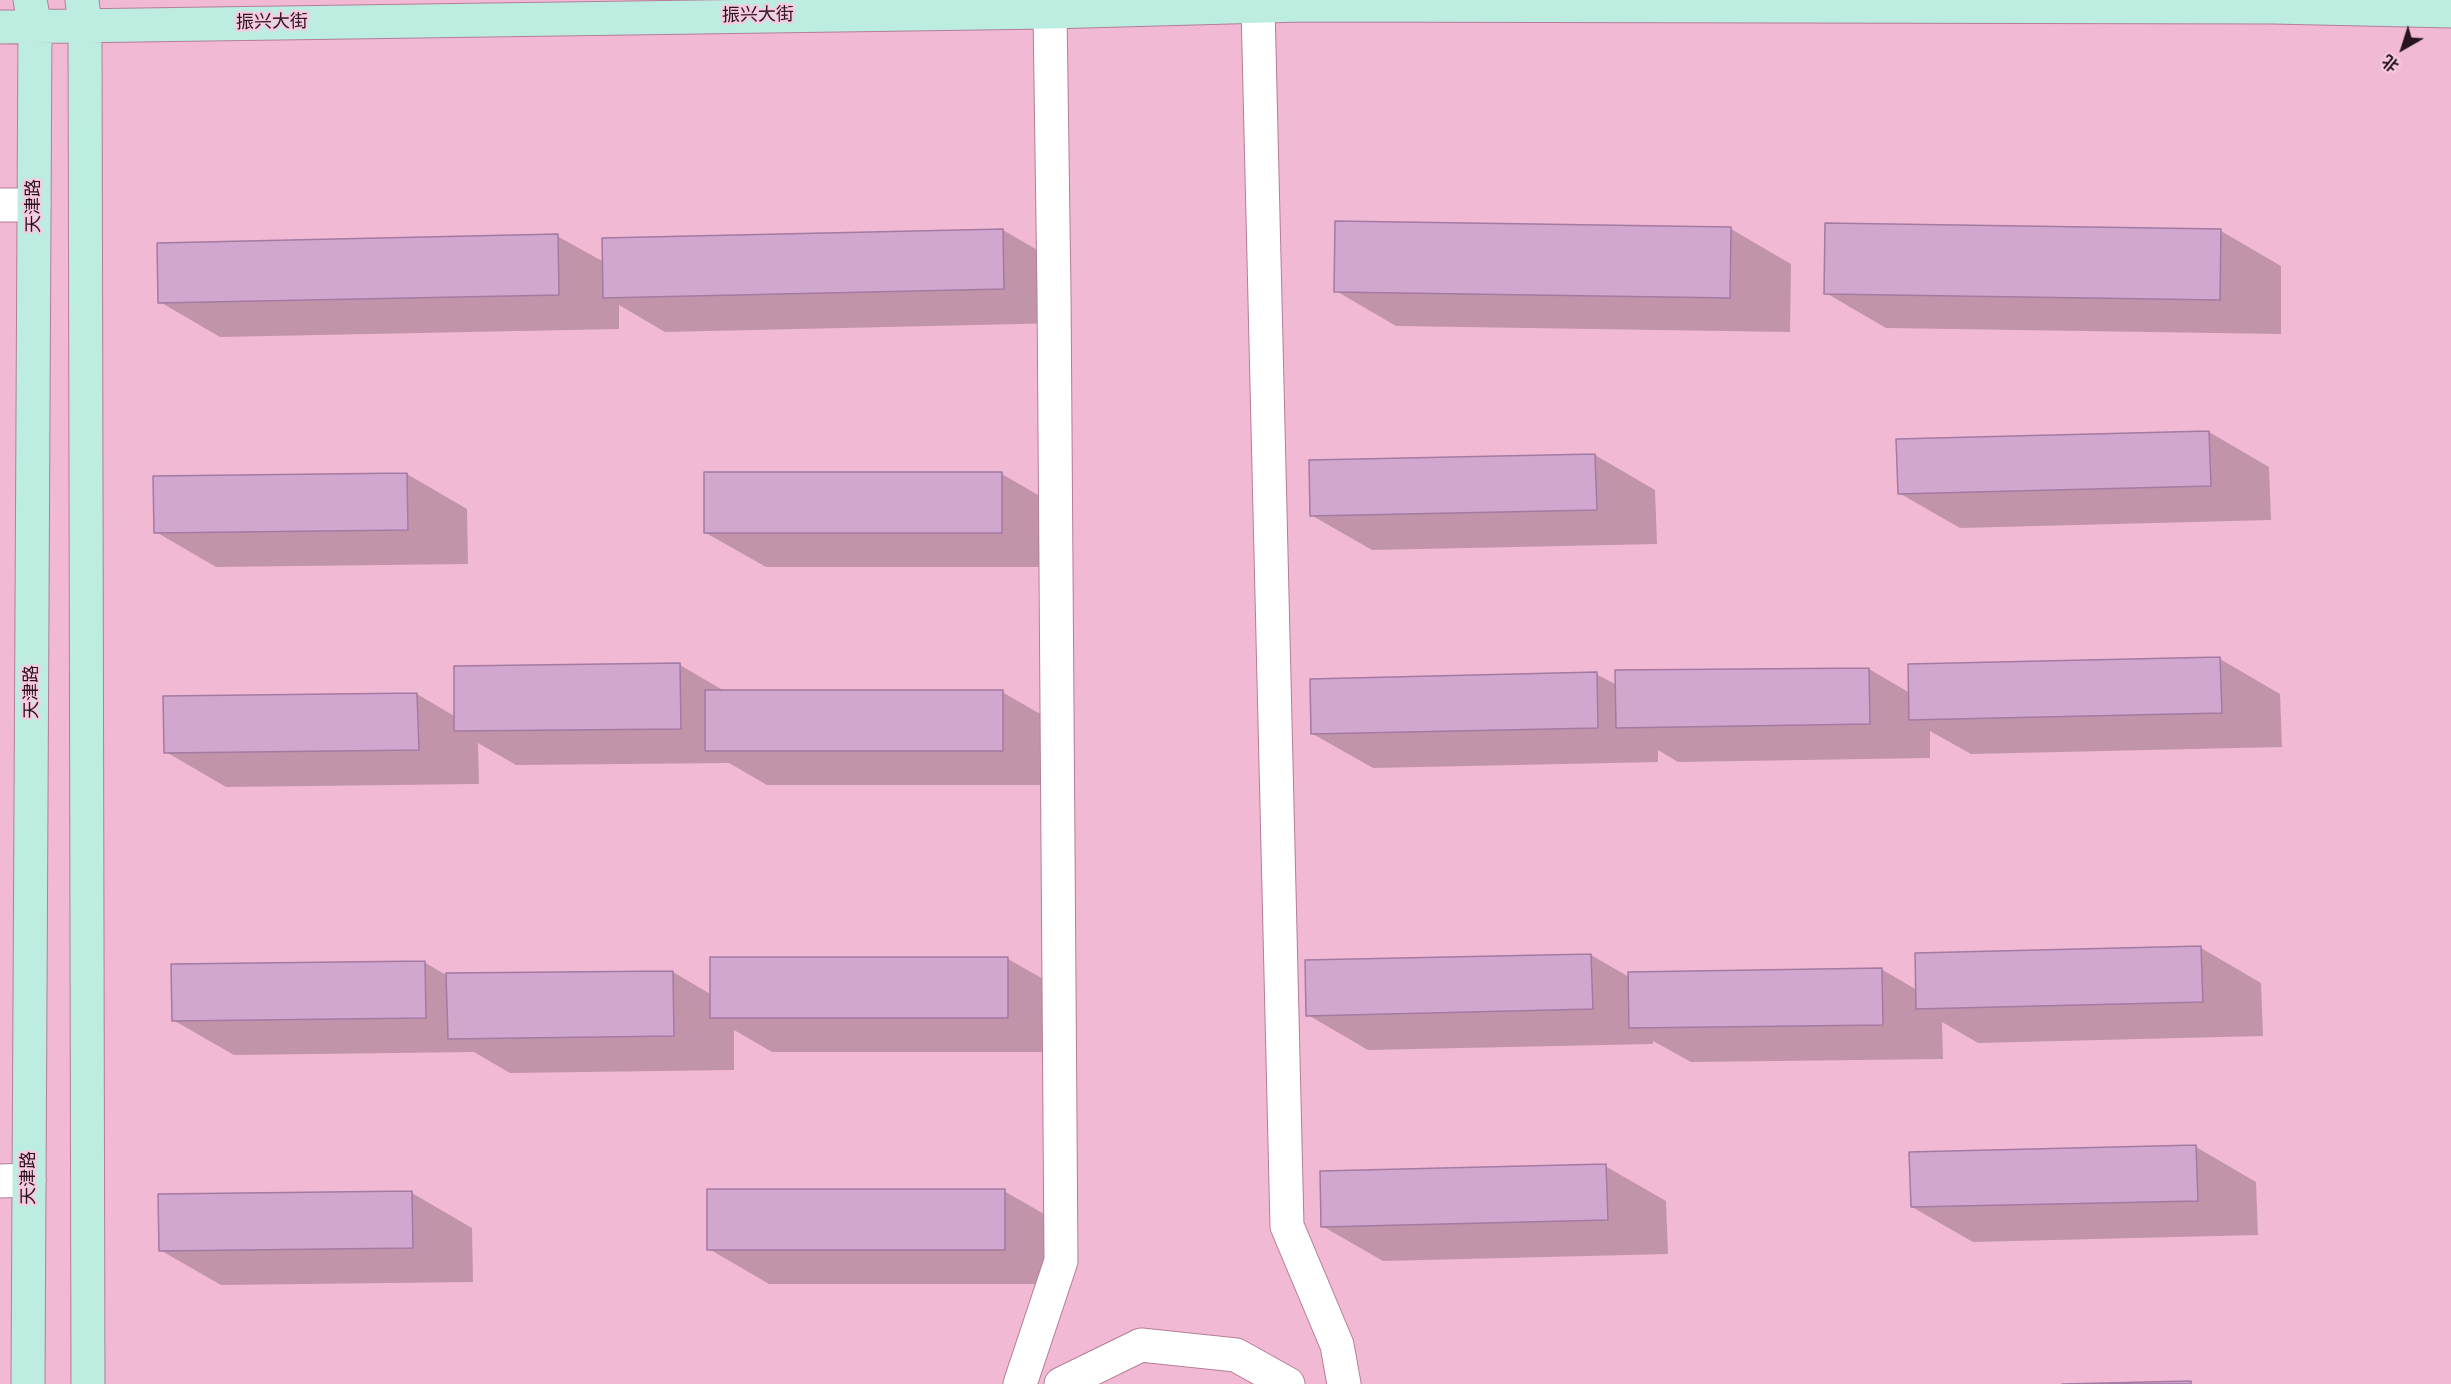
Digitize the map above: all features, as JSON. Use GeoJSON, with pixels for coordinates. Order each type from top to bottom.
{"type":"FeatureCollection","features":[{"type":"Feature","properties":{"kind":"street","name":"振兴大街"},"geometry":{"type":"LineString","coordinates":[[0,27],[33,13],[1050,12],[1258,6],[2272,7],[2451,11]]}},
{"type":"Feature","properties":{"kind":"street"},"geometry":{"type":"LineString","coordinates":[[1258,6],[1287,1226],[1337,1345],[1344,1384]]}},
{"type":"Feature","properties":{"kind":"street"},"geometry":{"type":"LineString","coordinates":[[1020,1384],[1061,1261],[1050,12]]}},
{"type":"Feature","properties":{"kind":"street","name":"天津路"},"geometry":{"type":"LineString","coordinates":[[28,1384],[15,1180],[34,205],[33,13]]}},
{"type":"Feature","properties":{"kind":"street"},"geometry":{"type":"LineString","coordinates":[[83,13],[88,1384]]}},
{"type":"Feature","properties":{"kind":"street"},"geometry":{"type":"LineString","coordinates":[[0,205],[34,205]]}},
{"type":"Feature","properties":{"kind":"street"},"geometry":{"type":"LineString","coordinates":[[1061,1384],[1141,1344],[1236,1355],[1288,1384]]}},
{"type":"Feature","properties":{"kind":"building"},"geometry":{"type":"Polygon","coordinates":[[[1335,221],[1731,227],[1730,298],[1334,292],[1335,221]]]}},
{"type":"Feature","properties":{"kind":"building"},"geometry":{"type":"Polygon","coordinates":[[[1825,223],[2221,229],[2220,300],[1824,294],[1825,223]]]}},
{"type":"Feature","properties":{"kind":"building"},"geometry":{"type":"Polygon","coordinates":[[[1003,229],[1004,289],[603,298],[602,238],[1003,229]]]}},
{"type":"Feature","properties":{"kind":"building"},"geometry":{"type":"Polygon","coordinates":[[[558,234],[559,295],[158,303],[157,243],[558,234]]]}},
{"type":"Feature","properties":{"kind":"building"},"geometry":{"type":"Polygon","coordinates":[[[2209,431],[2211,486],[1898,494],[1896,439],[2209,431]]]}},
{"type":"Feature","properties":{"kind":"building"},"geometry":{"type":"Polygon","coordinates":[[[1595,454],[1597,510],[1310,516],[1309,460],[1595,454]]]}},
{"type":"Feature","properties":{"kind":"building"},"geometry":{"type":"Polygon","coordinates":[[[704,472],[1002,472],[1002,533],[704,533],[704,472]]]}},
{"type":"Feature","properties":{"kind":"building"},"geometry":{"type":"Polygon","coordinates":[[[407,473],[408,530],[154,533],[153,476],[407,473]]]}},
{"type":"Feature","properties":{"kind":"building"},"geometry":{"type":"Polygon","coordinates":[[[2220,657],[2222,713],[1909,720],[1908,664],[2220,657]]]}},
{"type":"Feature","properties":{"kind":"building"},"geometry":{"type":"Polygon","coordinates":[[[680,663],[681,729],[454,731],[454,666],[680,663]]]}},
{"type":"Feature","properties":{"kind":"building"},"geometry":{"type":"Polygon","coordinates":[[[1869,668],[1870,724],[1616,728],[1615,670],[1869,668]]]}},
{"type":"Feature","properties":{"kind":"building"},"geometry":{"type":"Polygon","coordinates":[[[1597,672],[1598,728],[1311,734],[1310,679],[1597,672]]]}},
{"type":"Feature","properties":{"kind":"building"},"geometry":{"type":"Polygon","coordinates":[[[705,690],[1003,690],[1003,751],[705,751],[705,690]]]}},
{"type":"Feature","properties":{"kind":"building"},"geometry":{"type":"Polygon","coordinates":[[[417,693],[419,750],[164,753],[163,696],[417,693]]]}},
{"type":"Feature","properties":{"kind":"building"},"geometry":{"type":"Polygon","coordinates":[[[2201,946],[2203,1002],[1916,1009],[1915,953],[2201,946]]]}},
{"type":"Feature","properties":{"kind":"building"},"geometry":{"type":"Polygon","coordinates":[[[1591,954],[1593,1009],[1306,1016],[1305,960],[1591,954]]]}},
{"type":"Feature","properties":{"kind":"building"},"geometry":{"type":"Polygon","coordinates":[[[710,957],[1008,957],[1008,1018],[710,1018],[710,957]]]}},
{"type":"Feature","properties":{"kind":"building"},"geometry":{"type":"Polygon","coordinates":[[[425,961],[426,1018],[172,1021],[171,964],[425,961]]]}},
{"type":"Feature","properties":{"kind":"building"},"geometry":{"type":"Polygon","coordinates":[[[1882,968],[1883,1025],[1629,1028],[1628,972],[1882,968]]]}},
{"type":"Feature","properties":{"kind":"building"},"geometry":{"type":"Polygon","coordinates":[[[673,971],[674,1036],[448,1039],[446,973],[673,971]]]}},
{"type":"Feature","properties":{"kind":"building"},"geometry":{"type":"Polygon","coordinates":[[[2196,1145],[2198,1201],[1911,1207],[1909,1152],[2196,1145]]]}},
{"type":"Feature","properties":{"kind":"building"},"geometry":{"type":"Polygon","coordinates":[[[1606,1164],[1608,1220],[1321,1227],[1320,1171],[1606,1164]]]}},
{"type":"Feature","properties":{"kind":"building"},"geometry":{"type":"Polygon","coordinates":[[[707,1189],[1005,1189],[1005,1250],[707,1250],[707,1189]]]}},
{"type":"Feature","properties":{"kind":"building"},"geometry":{"type":"Polygon","coordinates":[[[412,1191],[413,1248],[159,1251],[158,1194],[412,1191]]]}},
{"type":"Feature","properties":{"kind":"building"},"geometry":{"type":"Polygon","coordinates":[[[2191,1381],[2191,1384],[2062,1384],[2191,1381]]]}}]}
